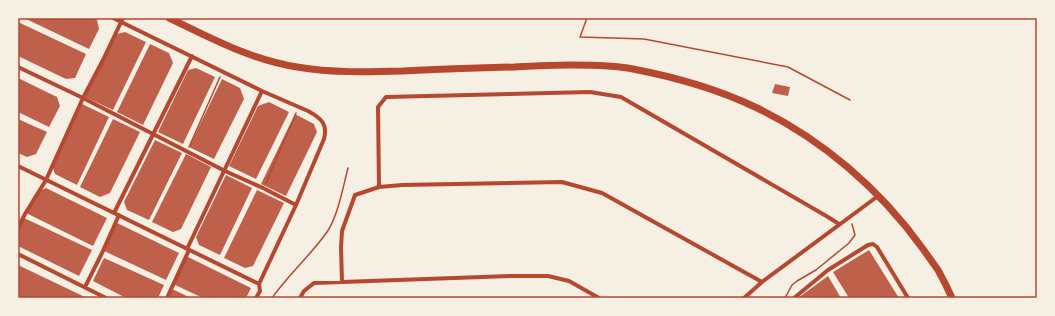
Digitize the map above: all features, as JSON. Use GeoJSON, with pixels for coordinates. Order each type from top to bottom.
{"type":"FeatureCollection","features":[{"type":"Feature","properties":{"kind":"street"},"geometry":{"type":"LineString","coordinates":[[113,18],[122,20],[223,72],[314,114],[320,119],[325,128],[324,139],[296,205],[259,284],[260,291],[256,298]]}},
{"type":"Feature","properties":{"kind":"street"},"geometry":{"type":"LineString","coordinates":[[169,18],[239,51],[275,63],[299,68],[333,71],[376,72],[569,65],[609,66],[632,69],[682,80],[720,93],[756,107],[790,126],[822,147],[853,172],[878,195],[909,229],[938,271],[952,298]]}},
{"type":"Feature","properties":{"kind":"street"},"geometry":{"type":"LineString","coordinates":[[18,228],[46,180],[82,98],[122,20]]}},
{"type":"Feature","properties":{"kind":"street"},"geometry":{"type":"LineString","coordinates":[[114,213],[192,56]]}},
{"type":"Feature","properties":{"kind":"street"},"geometry":{"type":"LineString","coordinates":[[18,67],[296,205]]}},
{"type":"Feature","properties":{"kind":"street"},"geometry":{"type":"LineString","coordinates":[[167,298],[188,249],[262,91]]}},
{"type":"Feature","properties":{"kind":"street"},"geometry":{"type":"LineString","coordinates":[[378,187],[378,107],[386,97],[590,92],[621,97],[839,224]]}},
{"type":"Feature","properties":{"kind":"street"},"geometry":{"type":"LineString","coordinates":[[18,166],[259,284]]}},
{"type":"Feature","properties":{"kind":"street"},"geometry":{"type":"LineString","coordinates":[[342,282],[342,231],[355,195],[378,187],[402,185],[562,182],[602,192],[762,282]]}},
{"type":"Feature","properties":{"kind":"street"},"geometry":{"type":"LineString","coordinates":[[744,298],[762,282],[878,195]]}},
{"type":"Feature","properties":{"kind":"street"},"geometry":{"type":"LineString","coordinates":[[84,287],[102,253],[119,215]]}},
{"type":"Feature","properties":{"kind":"street"},"geometry":{"type":"LineString","coordinates":[[794,298],[828,270],[870,244],[877,247],[908,298]]}},
{"type":"Feature","properties":{"kind":"street"},"geometry":{"type":"LineString","coordinates":[[18,254],[106,298]]}},
{"type":"Feature","properties":{"kind":"street"},"geometry":{"type":"LineString","coordinates":[[300,298],[304,291],[314,283],[503,276],[548,276],[569,281],[599,298]]}},
{"type":"Feature","properties":{"kind":"path"},"geometry":{"type":"LineString","coordinates":[[587,18],[580,37],[644,39],[788,67],[850,100]]}},
{"type":"Feature","properties":{"kind":"path"},"geometry":{"type":"LineString","coordinates":[[187,151],[223,72]]}},
{"type":"Feature","properties":{"kind":"path"},"geometry":{"type":"LineString","coordinates":[[263,188],[299,108]]}},
{"type":"Feature","properties":{"kind":"path"},"geometry":{"type":"LineString","coordinates":[[272,298],[327,231],[334,216],[348,168]]}},
{"type":"Feature","properties":{"kind":"path"},"geometry":{"type":"LineString","coordinates":[[785,298],[792,285],[816,270],[849,243],[856,235],[850,216]]}},
{"type":"Feature","properties":{"kind":"building"},"geometry":{"type":"Polygon","coordinates":[[[24,18],[93,18],[97,20],[99,29],[89,49],[24,18]]]}},
{"type":"Feature","properties":{"kind":"building"},"geometry":{"type":"Polygon","coordinates":[[[18,22],[86,54],[75,78],[66,79],[18,56],[18,22]]]}},
{"type":"Feature","properties":{"kind":"building"},"geometry":{"type":"Polygon","coordinates":[[[125,32],[146,42],[113,110],[85,97],[117,34],[125,32]]]}},
{"type":"Feature","properties":{"kind":"building"},"geometry":{"type":"Polygon","coordinates":[[[150,44],[169,53],[173,63],[143,125],[117,112],[150,44]]]}},
{"type":"Feature","properties":{"kind":"building"},"geometry":{"type":"Polygon","coordinates":[[[196,68],[215,77],[183,144],[158,132],[188,70],[196,68]]]}},
{"type":"Feature","properties":{"kind":"building"},"geometry":{"type":"Polygon","coordinates":[[[18,78],[57,97],[60,106],[49,127],[18,112],[18,78]]]}},
{"type":"Feature","properties":{"kind":"building"},"geometry":{"type":"Polygon","coordinates":[[[222,79],[240,88],[244,99],[214,159],[189,147],[222,79]]]}},
{"type":"Feature","properties":{"kind":"building"},"geometry":{"type":"Polygon","coordinates":[[[775,84],[790,87],[788,96],[772,93],[775,84]]]}},
{"type":"Feature","properties":{"kind":"building"},"geometry":{"type":"Polygon","coordinates":[[[269,102],[289,112],[256,179],[229,166],[258,106],[269,102]]]}},
{"type":"Feature","properties":{"kind":"building"},"geometry":{"type":"Polygon","coordinates":[[[82,104],[109,117],[77,185],[55,174],[52,165],[82,104]]]}},
{"type":"Feature","properties":{"kind":"building"},"geometry":{"type":"Polygon","coordinates":[[[295,114],[314,124],[317,132],[286,196],[261,184],[295,114]]]}},
{"type":"Feature","properties":{"kind":"building"},"geometry":{"type":"Polygon","coordinates":[[[18,119],[47,132],[36,154],[27,157],[18,153],[18,119]]]}},
{"type":"Feature","properties":{"kind":"building"},"geometry":{"type":"Polygon","coordinates":[[[113,119],[140,132],[110,193],[100,197],[80,187],[113,119]]]}},
{"type":"Feature","properties":{"kind":"building"},"geometry":{"type":"Polygon","coordinates":[[[155,140],[182,153],[149,220],[127,210],[124,202],[155,140]]]}},
{"type":"Feature","properties":{"kind":"building"},"geometry":{"type":"Polygon","coordinates":[[[186,154],[211,167],[181,229],[173,232],[152,222],[186,154]]]}},
{"type":"Feature","properties":{"kind":"building"},"geometry":{"type":"Polygon","coordinates":[[[226,175],[252,188],[220,255],[199,245],[196,237],[226,175]]]}},
{"type":"Feature","properties":{"kind":"building"},"geometry":{"type":"Polygon","coordinates":[[[46,188],[107,218],[93,246],[26,213],[37,192],[46,188]]]}},
{"type":"Feature","properties":{"kind":"building"},"geometry":{"type":"Polygon","coordinates":[[[257,190],[284,203],[253,266],[245,268],[224,258],[257,190]]]}},
{"type":"Feature","properties":{"kind":"building"},"geometry":{"type":"Polygon","coordinates":[[[24,218],[92,250],[79,276],[18,246],[18,230],[24,218]]]}},
{"type":"Feature","properties":{"kind":"building"},"geometry":{"type":"Polygon","coordinates":[[[115,222],[179,253],[166,280],[102,250],[115,222]]]}},
{"type":"Feature","properties":{"kind":"building"},"geometry":{"type":"Polygon","coordinates":[[[869,250],[899,298],[849,298],[833,272],[869,250]]]}},
{"type":"Feature","properties":{"kind":"building"},"geometry":{"type":"Polygon","coordinates":[[[186,256],[251,288],[246,298],[203,298],[173,284],[186,256]]]}},
{"type":"Feature","properties":{"kind":"building"},"geometry":{"type":"Polygon","coordinates":[[[104,258],[164,285],[158,298],[126,298],[93,281],[104,258]]]}},
{"type":"Feature","properties":{"kind":"building"},"geometry":{"type":"Polygon","coordinates":[[[18,265],[87,298],[18,298],[18,265]]]}},
{"type":"Feature","properties":{"kind":"building"},"geometry":{"type":"Polygon","coordinates":[[[828,276],[841,298],[798,298],[828,276]]]}},
{"type":"Feature","properties":{"kind":"building"},"geometry":{"type":"Polygon","coordinates":[[[170,288],[191,298],[166,298],[170,288]]]}}]}
